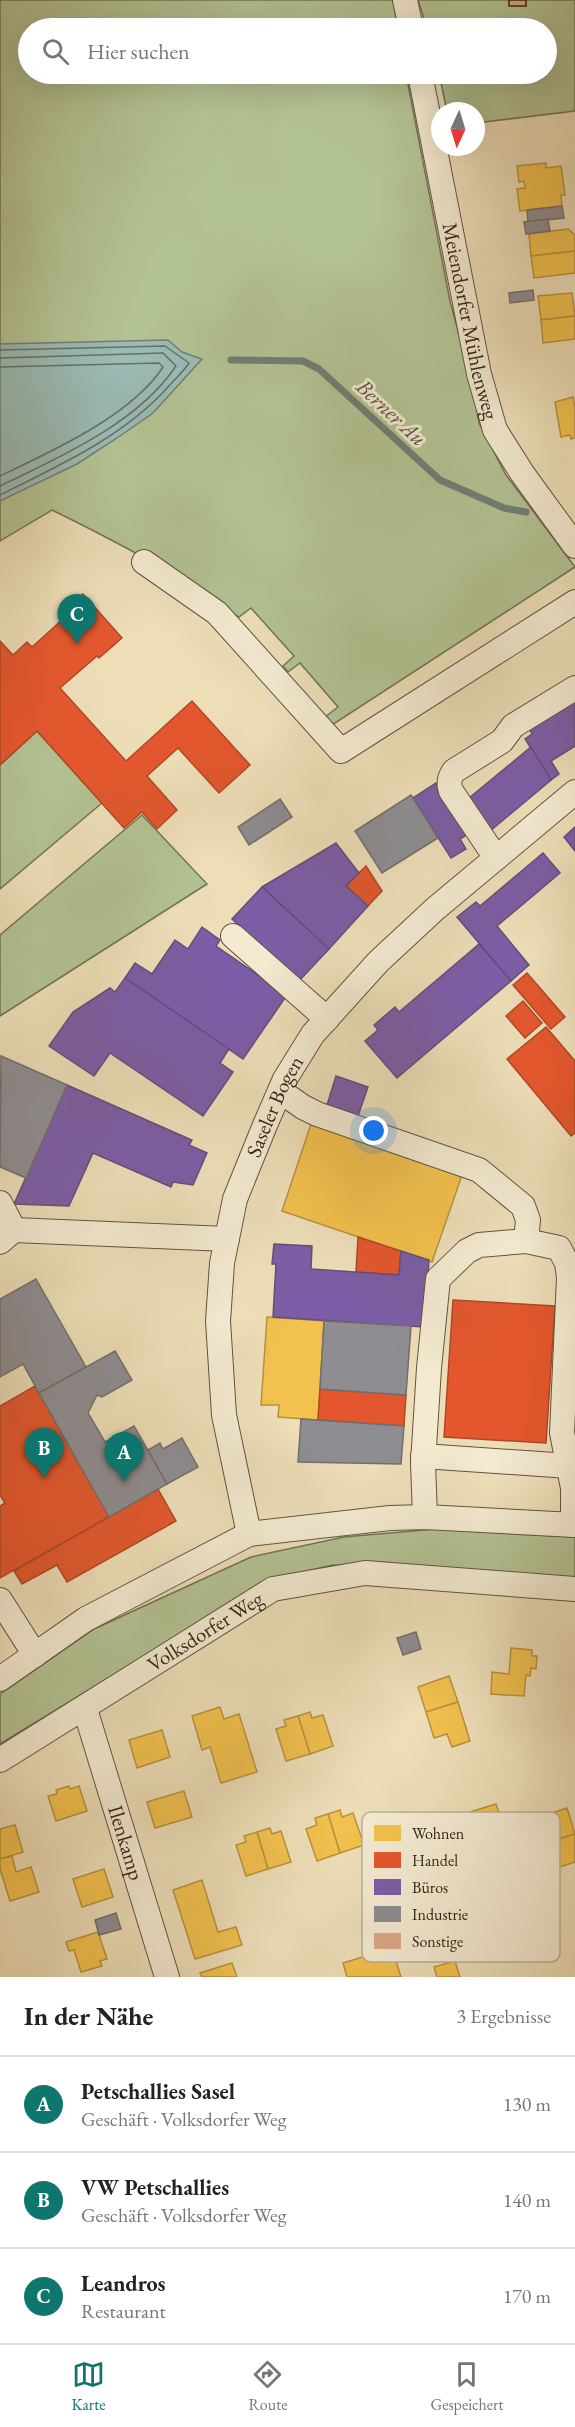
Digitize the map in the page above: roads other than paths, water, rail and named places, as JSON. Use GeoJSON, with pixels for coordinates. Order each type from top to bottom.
{"type":"FeatureCollection","features":[{"type":"Feature","properties":{"kind":"street"},"geometry":{"type":"LineString","coordinates":[[405,0],[409,18]]}},
{"type":"Feature","properties":{"kind":"street","name":"Meiendorfer Mühlenweg"},"geometry":{"type":"LineString","coordinates":[[422,84],[479,374],[495,430],[522,473],[575,546]]}},
{"type":"Feature","properties":{"kind":"street"},"geometry":{"type":"LineString","coordinates":[[144,562],[217,613],[341,751],[575,602]]}},
{"type":"Feature","properties":{"kind":"street"},"geometry":{"type":"LineString","coordinates":[[496,858],[451,791],[450,776],[454,771],[502,741],[513,726],[575,688]]}},
{"type":"Feature","properties":{"kind":"street","name":"Saseler Bogen"},"geometry":{"type":"LineString","coordinates":[[249,1534],[224,1415],[218,1321],[222,1263],[235,1199],[280,1091],[313,1034],[378,962],[435,909],[575,792]]}},
{"type":"Feature","properties":{"kind":"street"},"geometry":{"type":"LineString","coordinates":[[233,936],[327,1019]]}},
{"type":"Feature","properties":{"kind":"street"},"geometry":{"type":"LineString","coordinates":[[280,1091],[317,1114],[479,1170],[523,1206],[528,1220],[526,1241]]}},
{"type":"Feature","properties":{"kind":"street"},"geometry":{"type":"LineString","coordinates":[[0,1203],[7,1236],[227,1239]]}},
{"type":"Feature","properties":{"kind":"street"},"geometry":{"type":"LineString","coordinates":[[0,1679],[86,1619],[249,1534],[390,1518],[425,1517],[574,1525],[573,1496],[562,1433],[568,1314],[567,1263],[559,1248],[526,1241],[478,1245],[467,1251],[438,1279],[423,1456],[425,1517]]}},
{"type":"Feature","properties":{"kind":"street"},"geometry":{"type":"LineString","coordinates":[[423,1456],[569,1466]]}},
{"type":"Feature","properties":{"kind":"street","name":"Volksdorfer Weg"},"geometry":{"type":"LineString","coordinates":[[0,1760],[85,1709],[273,1589],[365,1573],[575,1589]]}},
{"type":"Feature","properties":{"kind":"street"},"geometry":{"type":"LineString","coordinates":[[0,1600],[35,1655]]}},
{"type":"Feature","properties":{"kind":"street","name":"Ilenkamp"},"geometry":{"type":"LineString","coordinates":[[85,1709],[167,1977]]}},
{"type":"Feature","properties":{"kind":"water"},"geometry":{"type":"Polygon","coordinates":[[[168,340],[182,352],[202,359],[153,413],[77,464],[0,501],[0,344],[168,340]]]}},
{"type":"Feature","properties":{"kind":"waterway","name":"Berner Au"},"geometry":{"type":"LineString","coordinates":[[231,360],[303,361],[319,369],[440,480],[504,508],[526,512]]}},
{"type":"Feature","properties":{"kind":"place","name":"Leandros"},"geometry":{"type":"Point","coordinates":[77,644]}},
{"type":"Feature","properties":{"kind":"place","name":"VW Petschallies"},"geometry":{"type":"Point","coordinates":[44,1478]}},
{"type":"Feature","properties":{"kind":"place","name":"Petschallies Sasel"},"geometry":{"type":"Point","coordinates":[124,1482]}}]}
